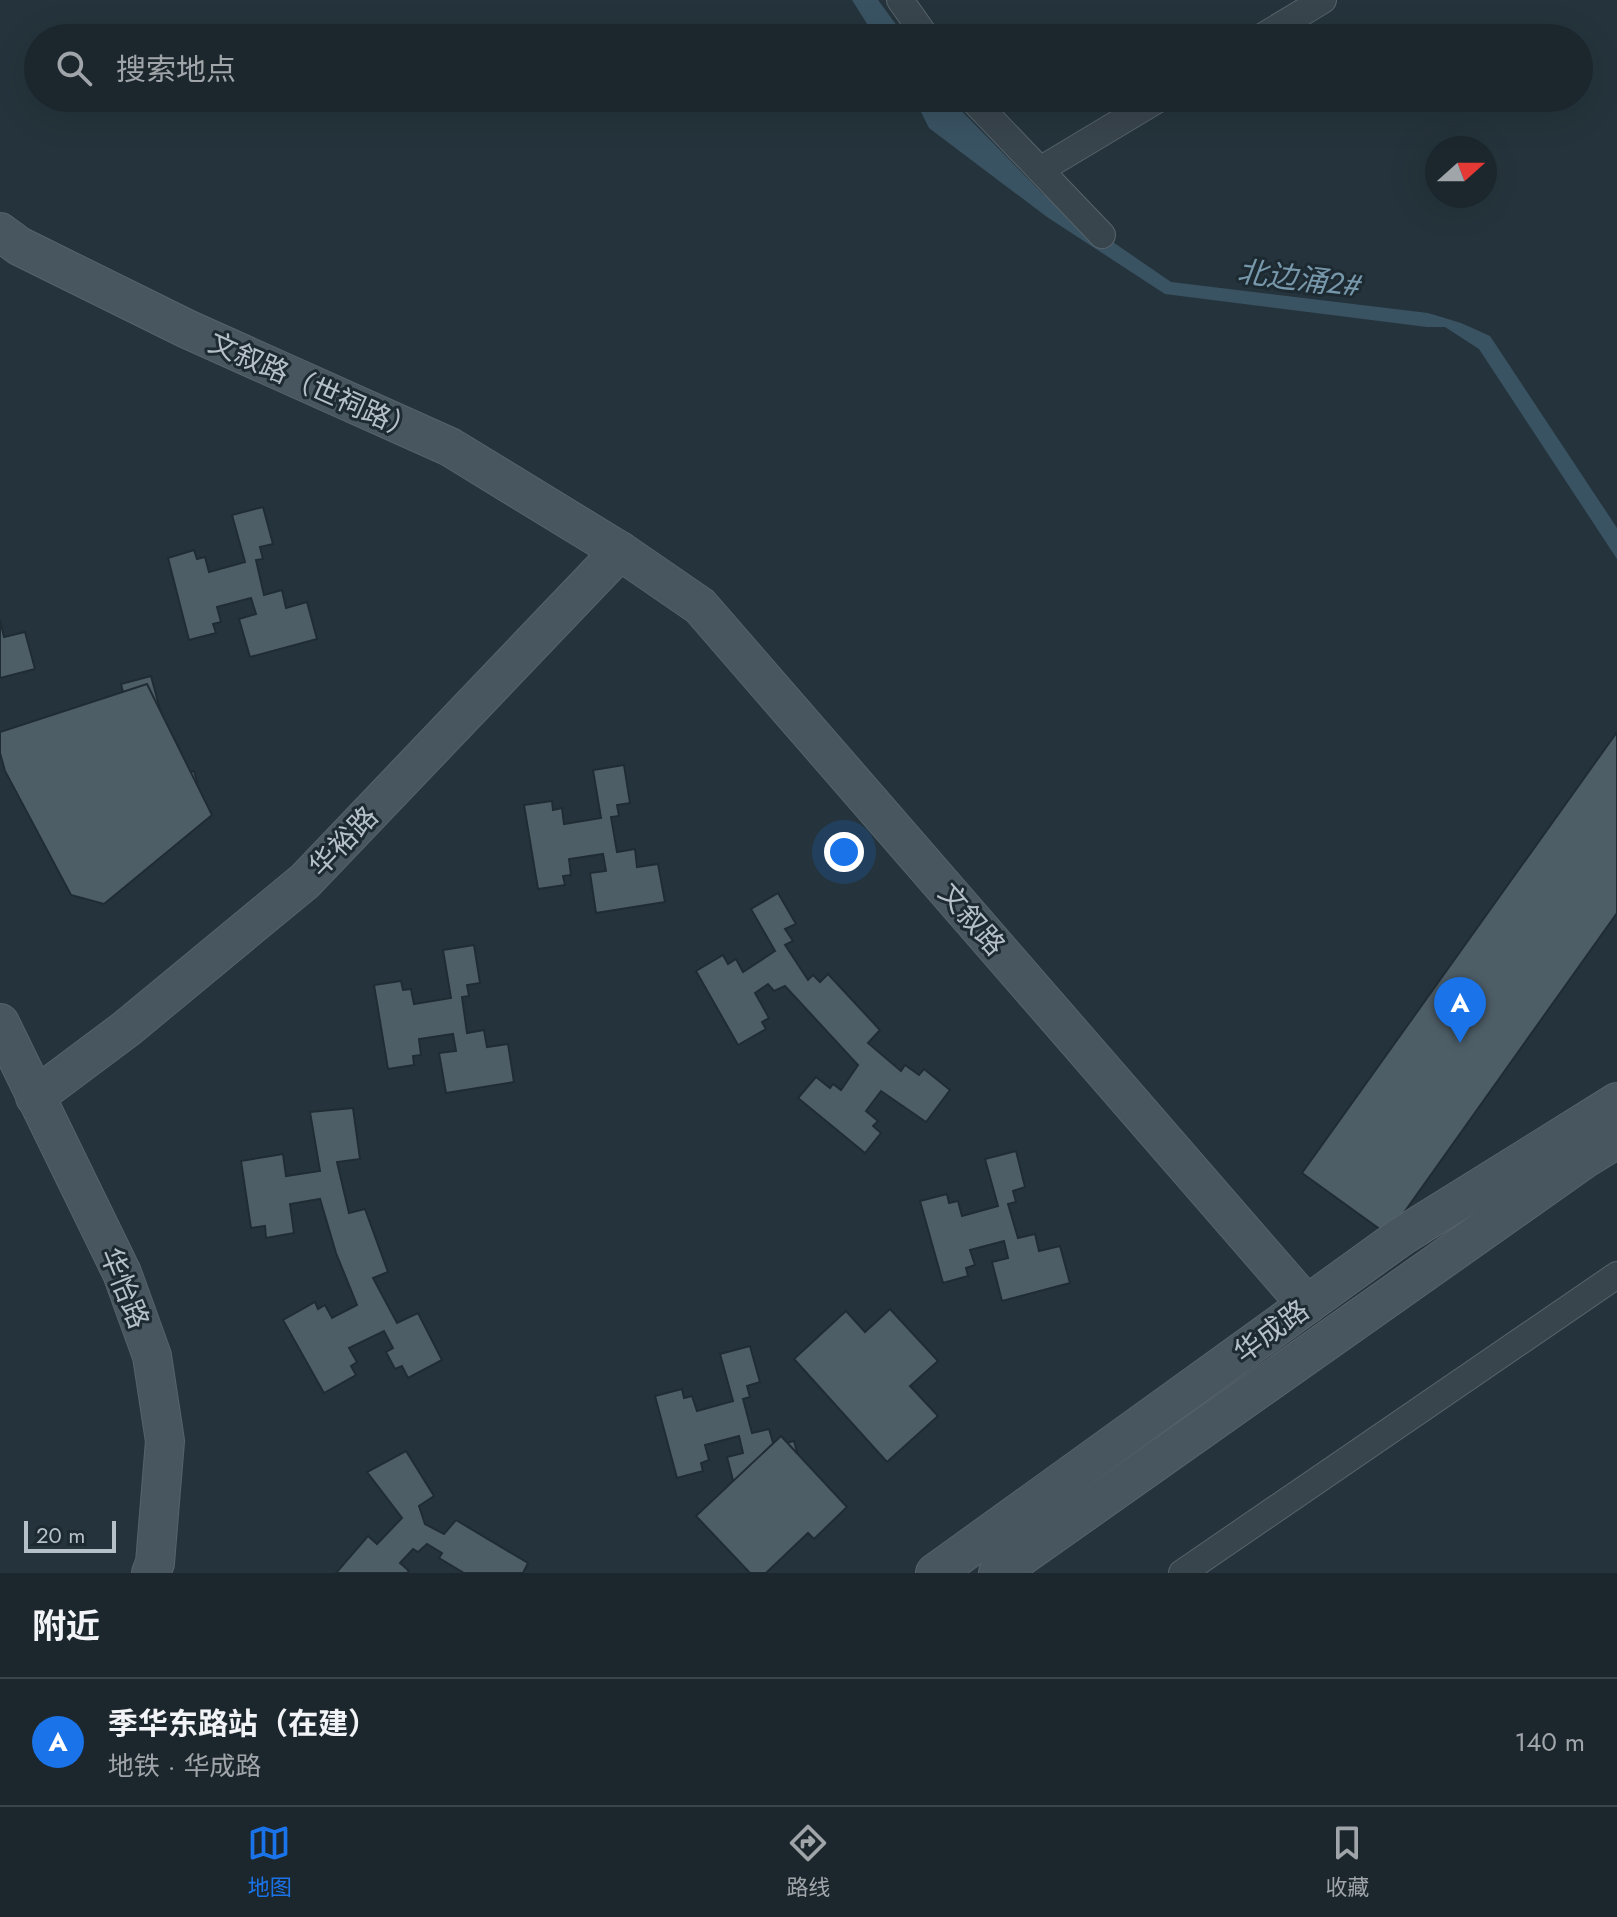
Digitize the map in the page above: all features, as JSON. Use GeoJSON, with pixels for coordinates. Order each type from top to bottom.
{"type":"FeatureCollection","features":[{"type":"Feature","properties":{"kind":"street"},"geometry":{"type":"LineString","coordinates":[[900,0],[917,24]]}},
{"type":"Feature","properties":{"kind":"street"},"geometry":{"type":"LineString","coordinates":[[1283,24],[1323,0]]}},
{"type":"Feature","properties":{"kind":"street"},"geometry":{"type":"LineString","coordinates":[[984,112],[1102,235]]}},
{"type":"Feature","properties":{"kind":"street"},"geometry":{"type":"LineString","coordinates":[[1040,170],[1137,112]]}},
{"type":"Feature","properties":{"kind":"street","name":"文叙路（世祠路）"},"geometry":{"type":"LineString","coordinates":[[0,232],[19,246],[187,329],[450,447],[620,551]]}},
{"type":"Feature","properties":{"kind":"street","name":"华裕路"},"geometry":{"type":"LineString","coordinates":[[35,1097],[126,1029],[305,881],[620,551]]}},
{"type":"Feature","properties":{"kind":"street","name":"文叙路"},"geometry":{"type":"LineString","coordinates":[[620,551],[700,606],[1307,1305]]}},
{"type":"Feature","properties":{"kind":"street","name":"华怡路"},"geometry":{"type":"LineString","coordinates":[[0,1023],[122,1273],[152,1356],[165,1441],[155,1563],[151,1573]]}},
{"type":"Feature","properties":{"kind":"street","name":"华成路"},"geometry":{"type":"LineString","coordinates":[[935,1573],[1402,1236],[1617,1102]]}},
{"type":"Feature","properties":{"kind":"street","name":"华成路"},"geometry":{"type":"LineString","coordinates":[[998,1573],[1617,1139]]}},
{"type":"Feature","properties":{"kind":"street"},"geometry":{"type":"LineString","coordinates":[[1182,1573],[1617,1275]]}},
{"type":"Feature","properties":{"kind":"water"},"geometry":{"type":"Polygon","coordinates":[[[852,0],[878,0],[896,24],[867,24],[852,0]]]}},
{"type":"Feature","properties":{"kind":"water"},"geometry":{"type":"Polygon","coordinates":[[[921,112],[963,112],[1043,194],[1171,282],[1428,313],[1490,336],[1617,528],[1617,559],[1479,349],[1445,327],[1165,294],[1047,217],[929,128],[921,112]]]}},
{"type":"Feature","properties":{"kind":"building"},"geometry":{"type":"Polygon","coordinates":[[[263,507],[273,544],[260,547],[263,559],[256,560],[264,595],[282,590],[286,608],[307,602],[317,639],[250,657],[239,619],[256,614],[251,598],[217,607],[221,622],[213,624],[216,633],[189,640],[168,558],[194,550],[197,559],[205,557],[209,572],[245,562],[232,515],[263,507]]]}},
{"type":"Feature","properties":{"kind":"building"},"geometry":{"type":"Polygon","coordinates":[[[0,620],[4,637],[25,632],[35,669],[0,678],[0,620]]]}},
{"type":"Feature","properties":{"kind":"building"},"geometry":{"type":"Polygon","coordinates":[[[151,676],[161,713],[148,716],[150,727],[143,729],[153,764],[170,759],[174,776],[194,771],[204,808],[137,826],[127,787],[143,783],[139,766],[105,775],[109,790],[101,793],[103,801],[77,808],[55,726],[82,719],[84,728],[93,725],[97,740],[133,731],[121,684],[151,676]]]}},
{"type":"Feature","properties":{"kind":"building"},"geometry":{"type":"Polygon","coordinates":[[[147,684],[212,815],[104,904],[71,895],[5,771],[0,753],[0,732],[147,684]]]}},
{"type":"Feature","properties":{"kind":"building"},"geometry":{"type":"Polygon","coordinates":[[[1617,732],[1617,913],[1388,1235],[1302,1173],[1617,732]]]}},
{"type":"Feature","properties":{"kind":"building"},"geometry":{"type":"Polygon","coordinates":[[[624,765],[630,803],[617,805],[619,816],[611,817],[617,852],[635,849],[637,867],[658,864],[665,902],[596,913],[590,873],[606,871],[603,854],[569,859],[571,875],[563,876],[565,885],[538,889],[524,805],[552,801],[553,810],[562,808],[564,824],[601,818],[593,770],[624,765]]]}},
{"type":"Feature","properties":{"kind":"building"},"geometry":{"type":"Polygon","coordinates":[[[778,893],[796,924],[785,929],[793,941],[785,945],[808,980],[813,975],[820,982],[828,974],[880,1030],[868,1043],[901,1071],[905,1065],[919,1075],[924,1069],[950,1090],[926,1122],[881,1091],[866,1111],[878,1121],[873,1126],[881,1133],[865,1153],[798,1098],[816,1077],[830,1088],[833,1084],[841,1090],[858,1065],[785,986],[774,991],[768,984],[755,993],[769,1018],[762,1022],[766,1029],[738,1045],[696,971],[723,955],[728,964],[736,959],[743,972],[775,951],[751,909],[778,893]]]}},
{"type":"Feature","properties":{"kind":"building"},"geometry":{"type":"Polygon","coordinates":[[[474,945],[480,983],[467,985],[469,996],[462,997],[467,1033],[484,1030],[487,1047],[508,1044],[514,1082],[446,1093],[439,1053],[456,1051],[453,1034],[419,1039],[421,1055],[413,1056],[414,1065],[388,1069],[374,985],[401,981],[403,990],[411,989],[414,1004],[451,998],[443,950],[474,945]]]}},
{"type":"Feature","properties":{"kind":"building"},"geometry":{"type":"Polygon","coordinates":[[[353,1108],[360,1159],[337,1162],[349,1213],[365,1209],[388,1272],[373,1278],[397,1323],[418,1313],[442,1360],[408,1378],[402,1366],[395,1369],[386,1352],[393,1348],[384,1331],[349,1348],[357,1362],[351,1366],[356,1375],[324,1393],[283,1320],[315,1302],[318,1309],[325,1305],[332,1318],[357,1305],[336,1253],[320,1199],[290,1204],[294,1233],[266,1238],[265,1226],[251,1228],[241,1161],[283,1154],[286,1176],[320,1171],[310,1112],[353,1108]]]}},
{"type":"Feature","properties":{"kind":"building"},"geometry":{"type":"Polygon","coordinates":[[[1016,1151],[1025,1187],[1013,1191],[1016,1202],[1008,1204],[1018,1238],[1035,1234],[1039,1251],[1060,1246],[1070,1283],[1002,1301],[992,1262],[1008,1258],[1004,1241],[970,1250],[975,1265],[966,1268],[968,1276],[943,1283],[920,1201],[947,1194],[949,1203],[958,1201],[962,1216],[998,1206],[985,1159],[1016,1151]]]}},
{"type":"Feature","properties":{"kind":"building"},"geometry":{"type":"Polygon","coordinates":[[[890,1309],[938,1361],[910,1386],[938,1416],[887,1462],[794,1359],[846,1311],[865,1332],[890,1309]]]}},
{"type":"Feature","properties":{"kind":"building"},"geometry":{"type":"Polygon","coordinates":[[[750,1346],[760,1382],[747,1386],[750,1397],[743,1399],[752,1433],[769,1429],[774,1446],[794,1441],[804,1478],[737,1496],[727,1457],[743,1453],[739,1436],[705,1445],[709,1460],[701,1463],[703,1471],[677,1478],[655,1396],[682,1389],[684,1398],[692,1396],[697,1411],[733,1401],[720,1354],[750,1346]]]}},
{"type":"Feature","properties":{"kind":"building"},"geometry":{"type":"Polygon","coordinates":[[[781,1436],[847,1507],[814,1539],[808,1533],[766,1573],[750,1573],[696,1516],[781,1436]]]}},
{"type":"Feature","properties":{"kind":"building"},"geometry":{"type":"Polygon","coordinates":[[[406,1451],[434,1496],[419,1506],[425,1524],[444,1534],[456,1520],[528,1563],[523,1573],[464,1573],[439,1558],[442,1553],[427,1544],[418,1552],[413,1549],[400,1563],[409,1571],[407,1573],[336,1573],[368,1536],[377,1544],[402,1518],[367,1472],[406,1451]]]}},
{"type":"Feature","properties":{"kind":"place","name":"季华东路站（在建）"},"geometry":{"type":"Point","coordinates":[1460,1043]}},
{"type":"Feature","properties":{"kind":"water label","name":"北边涌2#"},"geometry":{"type":"Point","coordinates":[1299,279]}}]}
